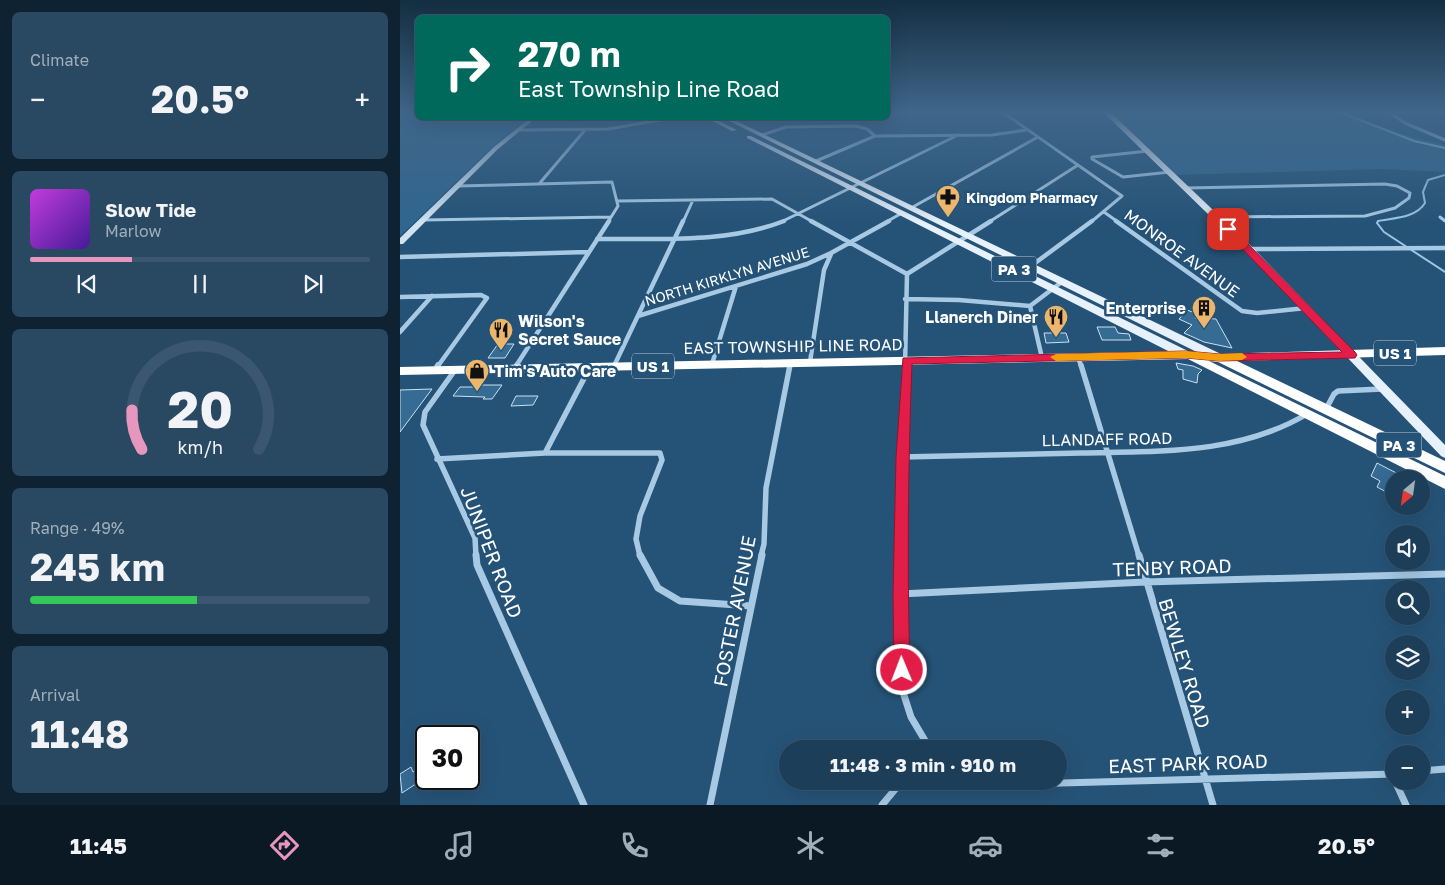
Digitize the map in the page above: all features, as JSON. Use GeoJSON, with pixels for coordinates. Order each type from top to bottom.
{"type":"FeatureCollection","features":[{"type":"Feature","properties":{"kind":"highway","name":"US 1"},"geometry":{"type":"LineString","coordinates":[[1186,355],[1219,358],[1445,351]]}},
{"type":"Feature","properties":{"kind":"highway","name":"EAST TOWNSHIP LINE ROAD"},"geometry":{"type":"LineString","coordinates":[[400,371],[1186,355]]}},
{"type":"Feature","properties":{"kind":"highway","name":"PA 3"},"geometry":{"type":"LineString","coordinates":[[1186,355],[1445,483]]}},
{"type":"Feature","properties":{"kind":"highway"},"geometry":{"type":"LineString","coordinates":[[1271,357],[1266,360],[1262,367],[1264,375],[1273,384]]}},
{"type":"Feature","properties":{"kind":"highway","name":"PA 3"},"geometry":{"type":"LineString","coordinates":[[1219,358],[1445,467]]}},
{"type":"Feature","properties":{"kind":"main road","name":"PA 3"},"geometry":{"type":"LineString","coordinates":[[771,149],[1186,355]]}},
{"type":"Feature","properties":{"kind":"main road","name":"PA 3"},"geometry":{"type":"LineString","coordinates":[[789,149],[1219,358]]}},
{"type":"Feature","properties":{"kind":"main road"},"geometry":{"type":"LineString","coordinates":[[1145,149],[1249,249],[1445,453]]}},
{"type":"Feature","properties":{"kind":"street"},"geometry":{"type":"LineString","coordinates":[[400,242],[495,149]]}},
{"type":"Feature","properties":{"kind":"street"},"geometry":{"type":"LineString","coordinates":[[539,184],[569,149]]}},
{"type":"Feature","properties":{"kind":"street"},"geometry":{"type":"LineString","coordinates":[[816,162],[846,149]]}},
{"type":"Feature","properties":{"kind":"street"},"geometry":{"type":"LineString","coordinates":[[597,239],[724,237],[772,227],[931,149]]}},
{"type":"Feature","properties":{"kind":"street"},"geometry":{"type":"LineString","coordinates":[[911,208],[1017,149]]}},
{"type":"Feature","properties":{"kind":"street"},"geometry":{"type":"LineString","coordinates":[[1031,266],[1104,212],[1122,196],[1055,149]]}},
{"type":"Feature","properties":{"kind":"street"},"geometry":{"type":"LineString","coordinates":[[1148,151],[1092,157],[1123,177],[1170,172]]}},
{"type":"Feature","properties":{"kind":"street"},"geometry":{"type":"LineString","coordinates":[[907,274],[1078,165]]}},
{"type":"Feature","properties":{"kind":"street"},"geometry":{"type":"LineString","coordinates":[[458,186],[612,182],[618,206],[515,368]]}},
{"type":"Feature","properties":{"kind":"street"},"geometry":{"type":"LineString","coordinates":[[1186,188],[1385,184],[1404,189],[1410,193],[1410,196],[1395,208],[1374,215],[1353,217],[1216,217]]}},
{"type":"Feature","properties":{"kind":"street"},"geometry":{"type":"LineString","coordinates":[[617,201],[772,199],[907,274]]}},
{"type":"Feature","properties":{"kind":"street"},"geometry":{"type":"LineString","coordinates":[[614,366],[692,200]]}},
{"type":"Feature","properties":{"kind":"street","name":"MONROE AVENUE"},"geometry":{"type":"LineString","coordinates":[[1104,212],[1242,311],[1257,313],[1306,308]]}},
{"type":"Feature","properties":{"kind":"street","name":"NORTH KIRKLYN AVENUE"},"geometry":{"type":"LineString","coordinates":[[638,316],[798,267],[831,254],[902,213]]}},
{"type":"Feature","properties":{"kind":"street"},"geometry":{"type":"LineString","coordinates":[[423,220],[611,217]]}},
{"type":"Feature","properties":{"kind":"street"},"geometry":{"type":"LineString","coordinates":[[1443,217],[1445,221]]}},
{"type":"Feature","properties":{"kind":"street"},"geometry":{"type":"LineString","coordinates":[[1249,249],[1445,248]]}},
{"type":"Feature","properties":{"kind":"street"},"geometry":{"type":"LineString","coordinates":[[400,257],[588,252]]}},
{"type":"Feature","properties":{"kind":"street"},"geometry":{"type":"LineString","coordinates":[[810,362],[824,270],[831,254]]}},
{"type":"Feature","properties":{"kind":"street"},"geometry":{"type":"LineString","coordinates":[[907,274],[905,299],[907,360],[902,457],[900,594],[902,688],[911,717],[925,740]]}},
{"type":"Feature","properties":{"kind":"street"},"geometry":{"type":"LineString","coordinates":[[905,299],[977,301],[1030,306],[1063,281]]}},
{"type":"Feature","properties":{"kind":"street"},"geometry":{"type":"LineString","coordinates":[[712,364],[736,286]]}},
{"type":"Feature","properties":{"kind":"street"},"geometry":{"type":"LineString","coordinates":[[400,332],[432,296]]}},
{"type":"Feature","properties":{"kind":"street"},"geometry":{"type":"LineString","coordinates":[[400,297],[486,296],[486,300],[435,370]]}},
{"type":"Feature","properties":{"kind":"street"},"geometry":{"type":"LineString","coordinates":[[1030,306],[1042,358]]}},
{"type":"Feature","properties":{"kind":"street","name":"BEWLEY ROAD"},"geometry":{"type":"LineString","coordinates":[[1078,357],[1110,452],[1146,582],[1213,805]]}},
{"type":"Feature","properties":{"kind":"street","name":"FOSTER AVENUE"},"geometry":{"type":"LineString","coordinates":[[710,805],[764,544],[766,488],[790,363]]}},
{"type":"Feature","properties":{"kind":"street"},"geometry":{"type":"LineString","coordinates":[[545,453],[590,367]]}},
{"type":"Feature","properties":{"kind":"street","name":"JUNIPER ROAD"},"geometry":{"type":"LineString","coordinates":[[455,370],[423,416],[423,425],[475,538],[477,565],[584,805]]}},
{"type":"Feature","properties":{"kind":"street"},"geometry":{"type":"LineString","coordinates":[[1325,409],[1338,391],[1383,389]]}},
{"type":"Feature","properties":{"kind":"street","name":"LLANDAFF ROAD"},"geometry":{"type":"LineString","coordinates":[[902,457],[1190,450],[1227,446],[1276,432],[1307,414]]}},
{"type":"Feature","properties":{"kind":"street"},"geometry":{"type":"LineString","coordinates":[[437,459],[545,453],[660,453],[662,460],[640,516],[636,539],[641,559],[658,588],[680,601],[751,606]]}},
{"type":"Feature","properties":{"kind":"street","name":"TENBY ROAD"},"geometry":{"type":"LineString","coordinates":[[900,594],[1146,582],[1445,574]]}},
{"type":"Feature","properties":{"kind":"street"},"geometry":{"type":"LineString","coordinates":[[1430,770],[1445,769]]}},
{"type":"Feature","properties":{"kind":"street","name":"EAST PARK ROAD"},"geometry":{"type":"LineString","coordinates":[[1067,783],[1204,778],[1385,777]]}},
{"type":"Feature","properties":{"kind":"street"},"geometry":{"type":"LineString","coordinates":[[882,805],[894,790]]}},
{"type":"Feature","properties":{"kind":"street"},"geometry":{"type":"LineString","coordinates":[[1399,790],[1406,805]]}},
{"type":"Feature","properties":{"kind":"shaded area"},"geometry":{"type":"Polygon","coordinates":[[[400,149],[491,149],[400,236],[400,149]]]}},
{"type":"Feature","properties":{"kind":"shaded area"},"geometry":{"type":"Polygon","coordinates":[[[1145,149],[1445,149],[1445,172],[1382,169],[1173,175],[1145,149]]]}},
{"type":"Feature","properties":{"kind":"building","name":"Enterprise"},"geometry":{"type":"Polygon","coordinates":[[[1187,310],[1198,314],[1195,318],[1216,319],[1232,348],[1204,342],[1184,333],[1192,325],[1179,319],[1187,310]]]}},
{"type":"Feature","properties":{"kind":"building"},"geometry":{"type":"Polygon","coordinates":[[[1097,327],[1115,327],[1118,333],[1129,334],[1131,340],[1102,340],[1097,327]]]}},
{"type":"Feature","properties":{"kind":"building","name":"Llanerch Diner"},"geometry":{"type":"Polygon","coordinates":[[[1044,333],[1066,333],[1069,342],[1046,343],[1044,333]]]}},
{"type":"Feature","properties":{"kind":"building","name":"Wilson's Secret Sauce"},"geometry":{"type":"Polygon","coordinates":[[[498,344],[514,344],[505,358],[488,358],[498,344]]]}},
{"type":"Feature","properties":{"kind":"building"},"geometry":{"type":"Polygon","coordinates":[[[1176,363],[1193,366],[1202,370],[1198,374],[1197,383],[1183,379],[1183,370],[1178,369],[1176,363]]]}},
{"type":"Feature","properties":{"kind":"building","name":"Tim's Auto Care"},"geometry":{"type":"Polygon","coordinates":[[[480,385],[502,385],[492,399],[453,396],[460,387],[478,387],[480,385]]]}},
{"type":"Feature","properties":{"kind":"building"},"geometry":{"type":"Polygon","coordinates":[[[432,389],[400,432],[400,390],[432,389]]]}},
{"type":"Feature","properties":{"kind":"building"},"geometry":{"type":"Polygon","coordinates":[[[516,396],[538,396],[533,405],[511,406],[516,396]]]}},
{"type":"Feature","properties":{"kind":"building"},"geometry":{"type":"Polygon","coordinates":[[[1377,463],[1391,470],[1385,470],[1385,491],[1377,487],[1380,481],[1371,476],[1377,463]]]}},
{"type":"Feature","properties":{"kind":"building"},"geometry":{"type":"Polygon","coordinates":[[[411,767],[413,772],[415,771],[415,785],[402,793],[400,774],[411,767]]]}},
{"type":"Feature","properties":{"kind":"waterway"},"geometry":{"type":"LineString","coordinates":[[1445,175],[1428,180],[1423,192],[1425,203],[1416,212],[1404,217],[1378,221],[1377,223],[1384,232],[1445,272]]}},
{"type":"Feature","properties":{"kind":"slow traffic"},"geometry":{"type":"LineString","coordinates":[[1056,357],[1186,355],[1219,358],[1242,357]]}},
{"type":"Feature","properties":{"kind":"place","name":"Kingdom Pharmacy"},"geometry":{"type":"Point","coordinates":[948,218]}},
{"type":"Feature","properties":{"kind":"place","name":"Enterprise"},"geometry":{"type":"Point","coordinates":[1204,329]}},
{"type":"Feature","properties":{"kind":"place","name":"Llanerch Diner"},"geometry":{"type":"Point","coordinates":[1056,338]}},
{"type":"Feature","properties":{"kind":"place","name":"Wilson's Secret Sauce"},"geometry":{"type":"Point","coordinates":[501,351]}},
{"type":"Feature","properties":{"kind":"place","name":"Tim's Auto Care"},"geometry":{"type":"Point","coordinates":[477,392]}},
{"type":"Feature","properties":{"kind":"route"},"geometry":{"type":"LineString","coordinates":[[902,670],[900,594],[902,457],[907,360],[1186,355],[1219,358],[1352,355],[1228,229]]}}]}
